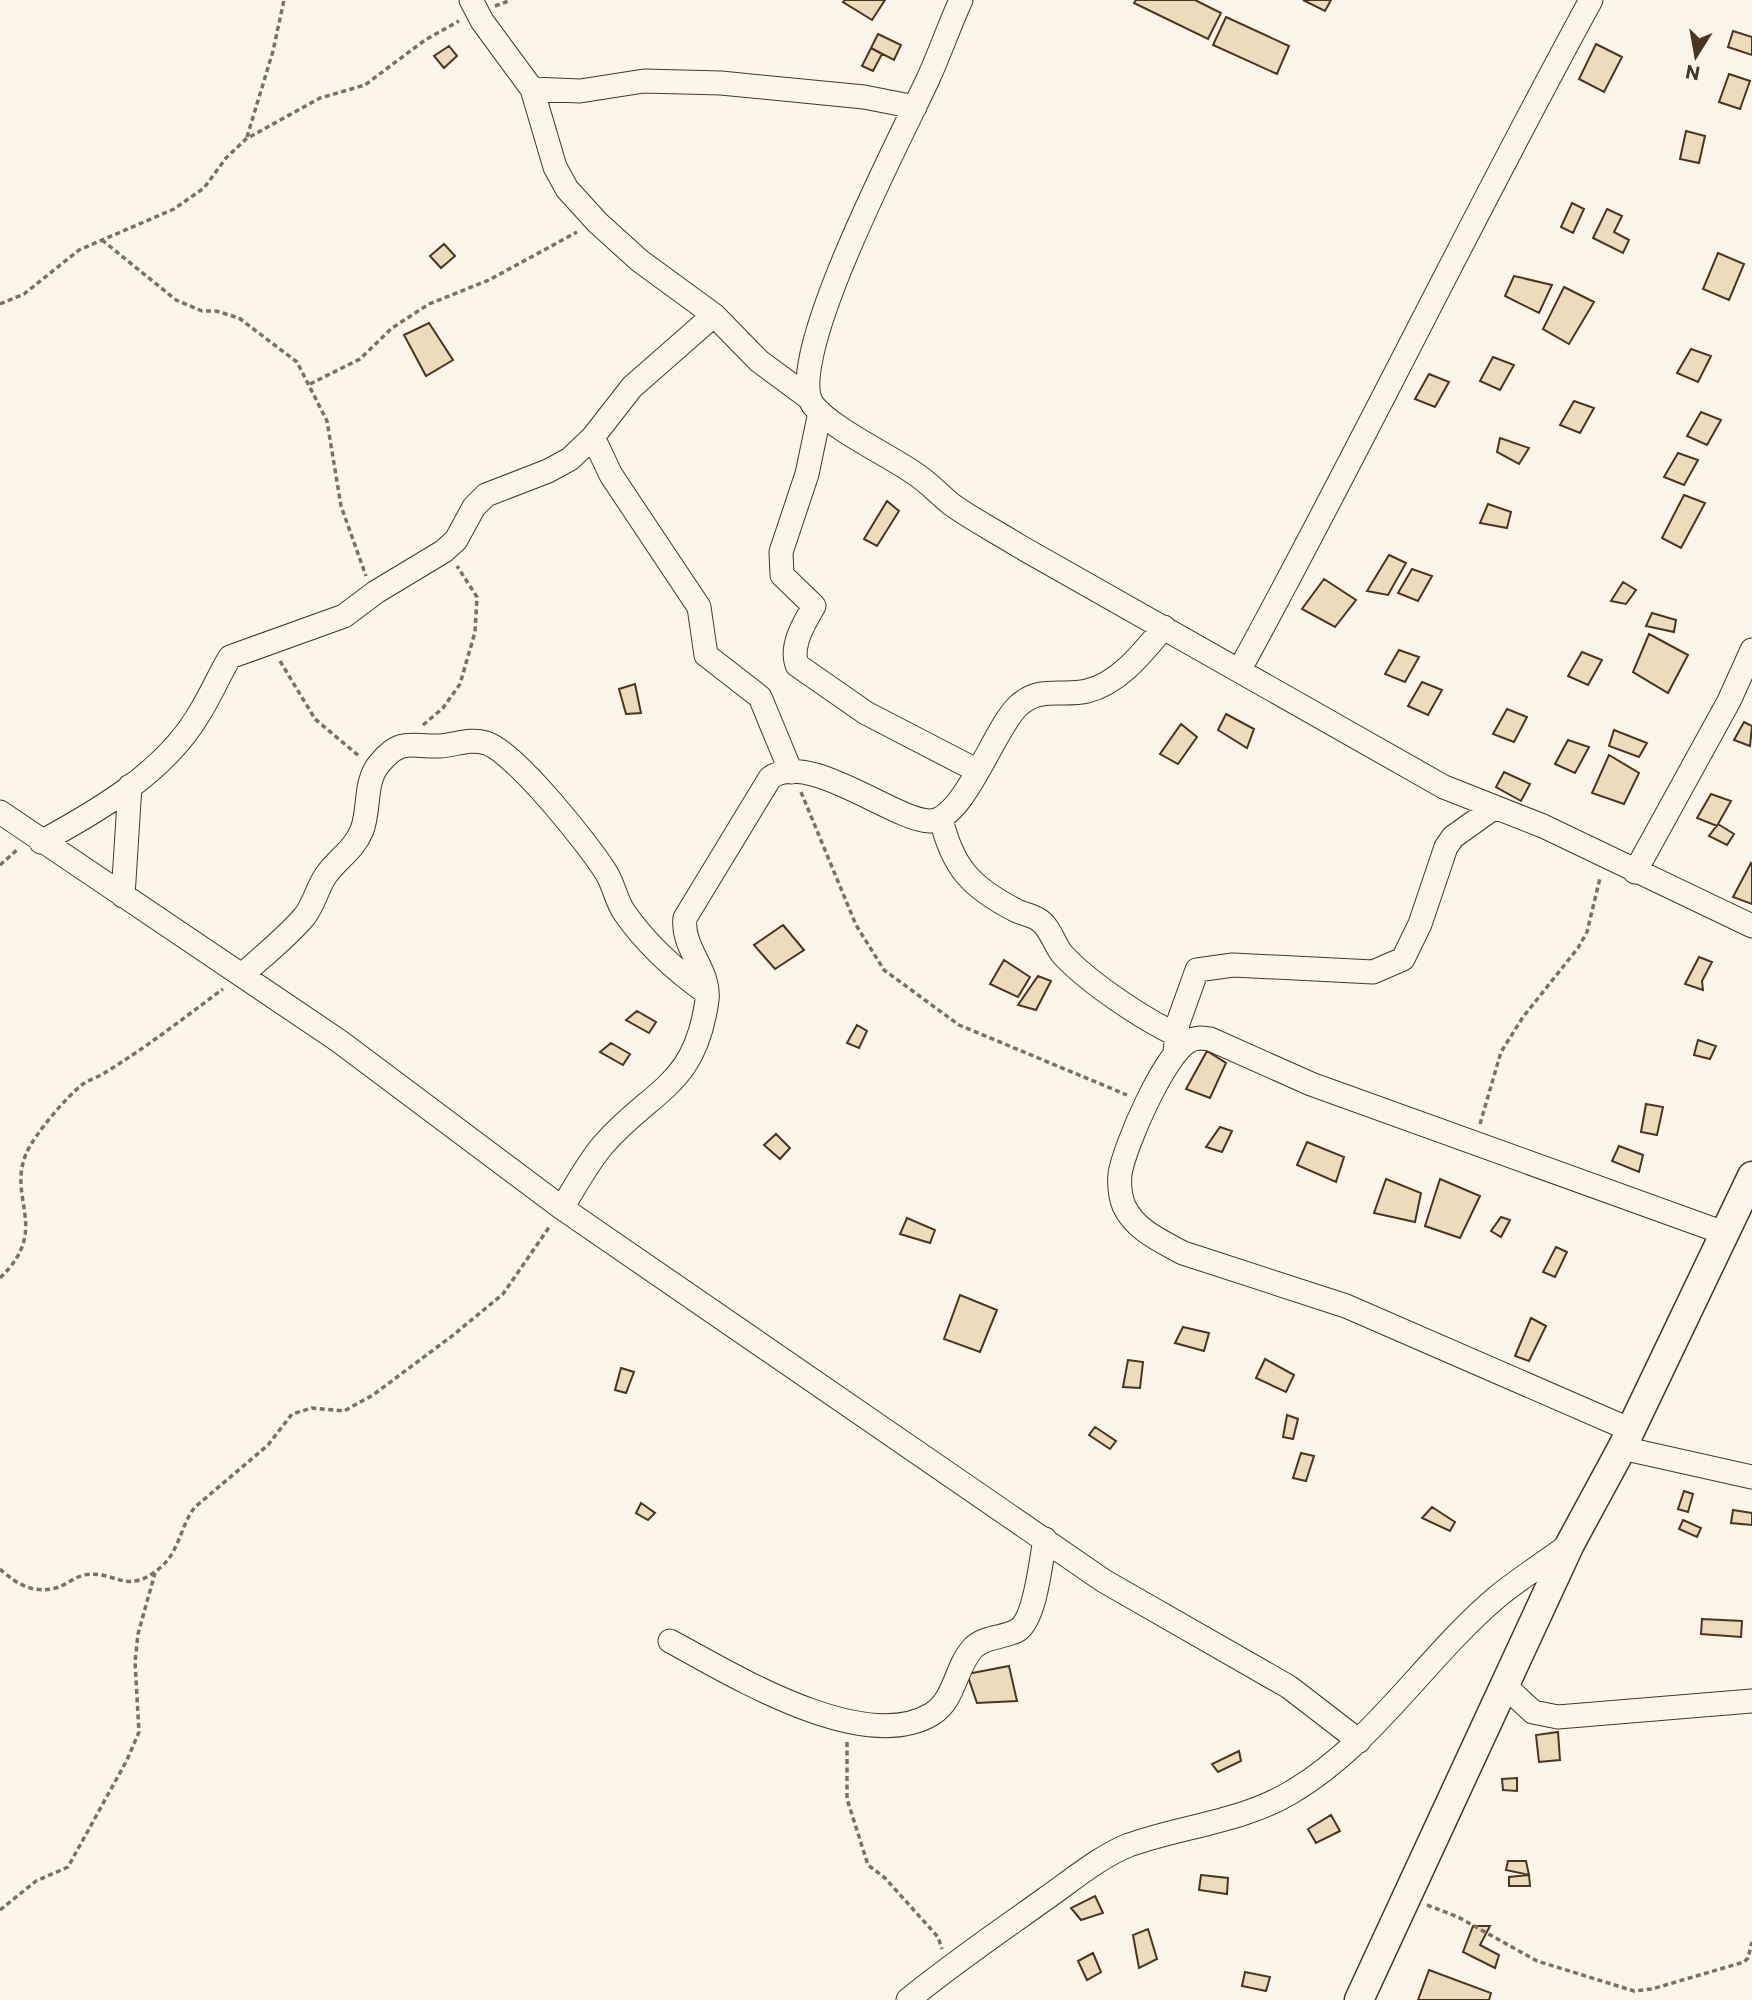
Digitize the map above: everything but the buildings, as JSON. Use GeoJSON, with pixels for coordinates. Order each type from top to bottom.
{"type":"FeatureCollection","features":[{"type":"Feature","properties":{"kind":"main road"},"geometry":{"type":"LineString","coordinates":[[1359,2000],[1570,1544],[1627,1439],[1752,1176]]}},
{"type":"Feature","properties":{"kind":"street"},"geometry":{"type":"LineString","coordinates":[[961,0],[915,107],[881,174],[821,318],[810,354],[815,405],[807,474],[781,552],[782,575],[814,606],[793,654],[797,665],[866,713],[976,770]]}},
{"type":"Feature","properties":{"kind":"street"},"geometry":{"type":"LineString","coordinates":[[1240,669],[1387,392],[1502,163],[1591,0]]}},
{"type":"Feature","properties":{"kind":"street"},"geometry":{"type":"LineString","coordinates":[[474,6],[531,89],[555,167],[567,189],[598,223],[640,261],[714,315],[759,360],[815,405],[917,475],[952,504],[1087,587],[1240,669],[1444,787],[1606,855],[1635,872],[1752,926]]}},
{"type":"Feature","properties":{"kind":"street"},"geometry":{"type":"LineString","coordinates":[[531,89],[580,91],[644,80],[721,83],[864,97],[915,107]]}},
{"type":"Feature","properties":{"kind":"street"},"geometry":{"type":"LineString","coordinates":[[41,842],[87,817],[130,786],[169,752],[199,716],[230,657],[246,649],[270,644],[344,616],[376,592],[444,551],[456,540],[474,507],[486,495],[548,471],[570,459],[593,437],[632,387],[714,315]]}},
{"type":"Feature","properties":{"kind":"street"},"geometry":{"type":"LineString","coordinates":[[593,437],[611,475],[699,607],[706,655],[760,697],[791,772]]}},
{"type":"Feature","properties":{"kind":"street"},"geometry":{"type":"LineString","coordinates":[[562,1208],[605,1143],[685,1068],[696,1050],[707,993],[706,982],[685,937],[685,918],[771,778],[778,772],[791,772],[843,783],[915,817],[941,819],[960,801],[1008,718],[1025,701],[1041,693],[1086,691],[1104,684],[1136,659],[1164,627]]}},
{"type":"Feature","properties":{"kind":"street"},"geometry":{"type":"LineString","coordinates":[[1635,872],[1729,701],[1752,650]]}},
{"type":"Feature","properties":{"kind":"street"},"geometry":{"type":"LineString","coordinates":[[242,975],[305,915],[327,874],[351,850],[362,830],[375,770],[391,752],[406,743],[437,746],[469,740],[485,742],[506,754],[565,815],[606,872],[616,900],[637,929],[687,979],[707,993]]}},
{"type":"Feature","properties":{"kind":"street"},"geometry":{"type":"LineString","coordinates":[[123,896],[130,786]]}},
{"type":"Feature","properties":{"kind":"street"},"geometry":{"type":"LineString","coordinates":[[1495,807],[1453,837],[1446,847],[1420,924],[1403,959],[1373,972],[1285,966],[1204,967],[1197,970],[1176,1043],[1126,1150],[1119,1184],[1124,1206],[1136,1224],[1182,1252],[1346,1306],[1627,1439],[1752,1478]]}},
{"type":"Feature","properties":{"kind":"street"},"geometry":{"type":"LineString","coordinates":[[0,813],[339,1041],[562,1208],[1104,1581],[1289,1687],[1359,1741]]}},
{"type":"Feature","properties":{"kind":"street"},"geometry":{"type":"LineString","coordinates":[[941,819],[957,863],[975,887],[1019,913],[1039,919],[1062,954],[1089,978],[1176,1043],[1198,1037],[1210,1039],[1311,1083],[1724,1233]]}},
{"type":"Feature","properties":{"kind":"street"},"geometry":{"type":"LineString","coordinates":[[670,1641],[758,1690],[836,1719],[884,1725],[909,1721],[931,1714],[944,1703],[964,1660],[976,1645],[1018,1630],[1025,1622],[1037,1585],[1045,1539]]}},
{"type":"Feature","properties":{"kind":"street"},"geometry":{"type":"LineString","coordinates":[[908,2000],[942,1972],[1081,1874],[1126,1846],[1214,1823],[1288,1794],[1327,1768],[1359,1741],[1497,1597],[1570,1544]]}},
{"type":"Feature","properties":{"kind":"street"},"geometry":{"type":"LineString","coordinates":[[1504,1685],[1533,1712],[1558,1717],[1752,1701]]}},
{"type":"Feature","properties":{"kind":"path"},"geometry":{"type":"LineString","coordinates":[[246,139],[273,51],[284,0]]}},
{"type":"Feature","properties":{"kind":"path"},"geometry":{"type":"LineString","coordinates":[[0,304],[24,294],[79,250],[173,209],[204,188],[226,158],[246,139],[320,98],[365,85],[474,6]]}},
{"type":"Feature","properties":{"kind":"path"},"geometry":{"type":"LineString","coordinates":[[310,384],[360,359],[392,328],[429,304],[489,280],[527,261],[562,238],[598,223]]}},
{"type":"Feature","properties":{"kind":"path"},"geometry":{"type":"LineString","coordinates":[[102,240],[176,300],[202,311],[216,311],[239,318],[297,362],[327,421],[341,506],[350,536],[376,592]]}},
{"type":"Feature","properties":{"kind":"path"},"geometry":{"type":"LineString","coordinates":[[406,743],[443,708],[460,684],[475,632],[477,597],[472,586],[444,551]]}},
{"type":"Feature","properties":{"kind":"path"},"geometry":{"type":"LineString","coordinates":[[270,644],[315,719],[375,770]]}},
{"type":"Feature","properties":{"kind":"path"},"geometry":{"type":"LineString","coordinates":[[791,772],[821,833],[835,876],[856,925],[884,970],[959,1025],[1147,1103]]}},
{"type":"Feature","properties":{"kind":"path"},"geometry":{"type":"LineString","coordinates":[[1475,1142],[1501,1052],[1523,1017],[1562,971],[1582,940],[1606,855]]}},
{"type":"Feature","properties":{"kind":"path"},"geometry":{"type":"LineString","coordinates":[[0,1278],[16,1263],[26,1237],[22,1180],[25,1155],[42,1130],[83,1084],[105,1073],[242,975]]}},
{"type":"Feature","properties":{"kind":"path"},"geometry":{"type":"LineString","coordinates":[[0,1569],[18,1584],[41,1591],[57,1588],[83,1575],[102,1576],[120,1582],[143,1580],[155,1571],[178,1544],[186,1517],[268,1446],[292,1414],[312,1408],[344,1411],[373,1395],[422,1359],[503,1294],[562,1208]]}},
{"type":"Feature","properties":{"kind":"path"},"geometry":{"type":"LineString","coordinates":[[0,1910],[36,1881],[68,1867],[131,1751],[139,1732],[135,1662],[138,1634],[155,1571]]}},
{"type":"Feature","properties":{"kind":"path"},"geometry":{"type":"LineString","coordinates":[[850,1721],[845,1761],[848,1799],[862,1851],[868,1865],[885,1878],[938,1937],[942,1972]]}},
{"type":"Feature","properties":{"kind":"path"},"geometry":{"type":"LineString","coordinates":[[1406,1898],[1458,1917],[1537,1961],[1634,1991],[1651,1989],[1744,1962],[1748,1958],[1752,1942]]}}]}
